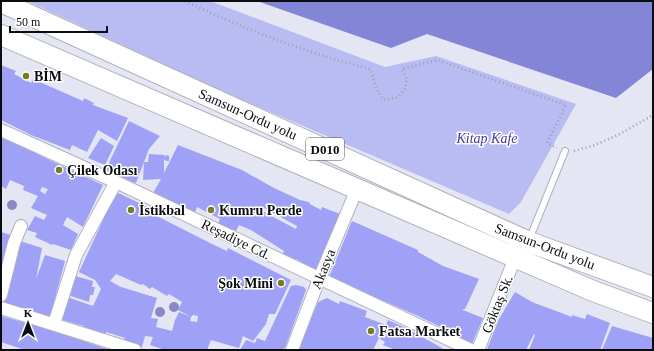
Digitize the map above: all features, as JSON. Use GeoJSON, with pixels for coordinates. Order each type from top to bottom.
{"type":"FeatureCollection","features":[{"type":"Feature","properties":{"kind":"highway","name":"Samsun-Ordu yolu"},"geometry":{"type":"LineString","coordinates":[[1,2],[529,242],[653,287]]}},
{"type":"Feature","properties":{"kind":"highway","name":"Samsun-Ordu yolu"},"geometry":{"type":"LineString","coordinates":[[1,35],[515,258],[593,291],[653,313]]}},
{"type":"Feature","properties":{"kind":"street","name":"Reşadiye Cd."},"geometry":{"type":"LineString","coordinates":[[1,130],[116,182],[471,350]]}},
{"type":"Feature","properties":{"kind":"street"},"geometry":{"type":"LineString","coordinates":[[54,324],[76,255],[116,182]]}},
{"type":"Feature","properties":{"kind":"street","name":"Akasya"},"geometry":{"type":"LineString","coordinates":[[292,350],[319,279],[357,189]]}},
{"type":"Feature","properties":{"kind":"street"},"geometry":{"type":"LineString","coordinates":[[1,295],[14,243],[21,226]]}},
{"type":"Feature","properties":{"kind":"street","name":"Göktaş Sk."},"geometry":{"type":"LineString","coordinates":[[478,350],[515,258]]}},
{"type":"Feature","properties":{"kind":"street"},"geometry":{"type":"LineString","coordinates":[[1,308],[135,350]]}},
{"type":"Feature","properties":{"kind":"lane"},"geometry":{"type":"LineString","coordinates":[[529,242],[566,151]]}},
{"type":"Feature","properties":{"kind":"path"},"geometry":{"type":"LineString","coordinates":[[185,1],[222,18],[333,60],[370,69],[378,92],[384,100],[398,97],[405,89],[407,79],[402,69],[437,60],[566,105],[547,143],[566,151],[577,151],[595,145],[618,135],[653,115]]}},
{"type":"Feature","properties":{"kind":"green space","name":"Kitap Kafe"},"geometry":{"type":"Polygon","coordinates":[[[27,1],[210,1],[385,67],[436,56],[576,104],[521,202],[509,214],[219,90],[27,1]]]}},
{"type":"Feature","properties":{"kind":"shaded area"},"geometry":{"type":"Polygon","coordinates":[[[257,1],[653,1],[653,69],[616,98],[427,34],[391,48],[257,1]]]}},
{"type":"Feature","properties":{"kind":"building"},"geometry":{"type":"Polygon","coordinates":[[[1,65],[16,71],[14,74],[31,83],[33,79],[83,101],[84,98],[94,103],[93,105],[128,118],[117,141],[98,130],[87,152],[72,145],[70,150],[31,135],[1,120],[1,65]]]}},
{"type":"Feature","properties":{"kind":"building"},"geometry":{"type":"Polygon","coordinates":[[[129,121],[160,136],[149,149],[136,183],[120,177],[106,169],[129,121]]]}},
{"type":"Feature","properties":{"kind":"building"},"geometry":{"type":"Polygon","coordinates":[[[1,137],[38,152],[37,154],[103,185],[83,227],[67,217],[63,225],[78,234],[71,250],[53,244],[52,245],[35,237],[37,233],[27,230],[35,216],[44,220],[47,215],[31,208],[38,196],[23,190],[24,186],[10,180],[6,189],[1,186],[1,137]],[[42,187],[40,191],[45,194],[48,189],[42,187]]]}},
{"type":"Feature","properties":{"kind":"building"},"geometry":{"type":"Polygon","coordinates":[[[101,138],[114,146],[105,165],[88,158],[101,138]]]}},
{"type":"Feature","properties":{"kind":"building"},"geometry":{"type":"Polygon","coordinates":[[[178,145],[242,170],[274,188],[300,200],[309,202],[321,210],[322,207],[340,214],[320,263],[320,269],[315,270],[296,259],[294,261],[282,255],[284,251],[251,230],[239,225],[236,231],[218,224],[220,219],[197,207],[195,212],[153,193],[161,179],[143,180],[144,162],[148,162],[149,154],[165,155],[164,157],[167,155],[169,156],[169,161],[164,159],[164,173],[178,145]],[[264,208],[264,212],[296,229],[297,226],[264,208]]]}},
{"type":"Feature","properties":{"kind":"building"},"geometry":{"type":"Polygon","coordinates":[[[116,192],[152,209],[151,213],[214,245],[227,251],[228,248],[291,280],[275,314],[269,314],[266,324],[253,341],[243,336],[239,348],[211,340],[207,350],[165,350],[150,345],[153,337],[145,336],[142,347],[124,341],[125,338],[106,332],[104,338],[82,330],[84,326],[59,319],[67,297],[93,306],[101,289],[95,280],[79,272],[116,192]],[[116,274],[110,281],[121,287],[157,298],[151,318],[158,319],[156,327],[172,331],[179,312],[191,317],[178,310],[182,302],[169,294],[167,296],[152,287],[150,289],[143,284],[141,285],[116,274]],[[193,315],[190,321],[197,322],[198,316],[193,315]]]}},
{"type":"Feature","properties":{"kind":"building"},"geometry":{"type":"Polygon","coordinates":[[[352,221],[418,250],[418,252],[443,266],[479,279],[465,309],[463,309],[483,318],[472,344],[418,316],[329,277],[352,221]]]}},
{"type":"Feature","properties":{"kind":"building"},"geometry":{"type":"Polygon","coordinates":[[[1,232],[11,235],[1,272],[1,232]]]}},
{"type":"Feature","properties":{"kind":"building"},"geometry":{"type":"Polygon","coordinates":[[[20,241],[42,248],[36,279],[45,255],[65,261],[50,317],[4,303],[20,241]]]}},
{"type":"Feature","properties":{"kind":"building"},"geometry":{"type":"Polygon","coordinates":[[[72,275],[93,281],[92,287],[95,287],[93,295],[90,295],[89,302],[68,295],[72,275]]]}},
{"type":"Feature","properties":{"kind":"building"},"geometry":{"type":"Polygon","coordinates":[[[296,285],[304,287],[306,290],[285,348],[283,350],[240,350],[246,340],[255,343],[257,338],[265,341],[291,286],[296,285]]]}},
{"type":"Feature","properties":{"kind":"building"},"geometry":{"type":"Polygon","coordinates":[[[515,292],[532,302],[572,317],[572,315],[585,319],[587,314],[610,323],[600,350],[529,350],[535,335],[534,334],[526,350],[487,349],[499,319],[515,292]]]}},
{"type":"Feature","properties":{"kind":"building"},"geometry":{"type":"Polygon","coordinates":[[[327,298],[339,304],[340,301],[367,311],[365,317],[386,325],[388,320],[442,348],[441,350],[396,350],[383,345],[385,342],[379,338],[373,350],[298,350],[318,302],[327,298]]]}},
{"type":"Feature","properties":{"kind":"building"},"geometry":{"type":"Polygon","coordinates":[[[1,316],[51,330],[110,350],[25,350],[1,342],[1,316]]]}},
{"type":"Feature","properties":{"kind":"building"},"geometry":{"type":"Polygon","coordinates":[[[612,326],[653,338],[653,350],[602,350],[612,326]]]}},
{"type":"Feature","properties":{"kind":"place","name":"BİM"},"geometry":{"type":"Point","coordinates":[26,76]}},
{"type":"Feature","properties":{"kind":"place","name":"Çilek Odası"},"geometry":{"type":"Point","coordinates":[59,170]}},
{"type":"Feature","properties":{"kind":"place","name":"İstikbal"},"geometry":{"type":"Point","coordinates":[131,210]}},
{"type":"Feature","properties":{"kind":"place","name":"Kumru Perde"},"geometry":{"type":"Point","coordinates":[211,210]}},
{"type":"Feature","properties":{"kind":"place","name":"Şok Mini"},"geometry":{"type":"Point","coordinates":[281,283]}},
{"type":"Feature","properties":{"kind":"place","name":"Fatsa Market"},"geometry":{"type":"Point","coordinates":[371,331]}}]}
